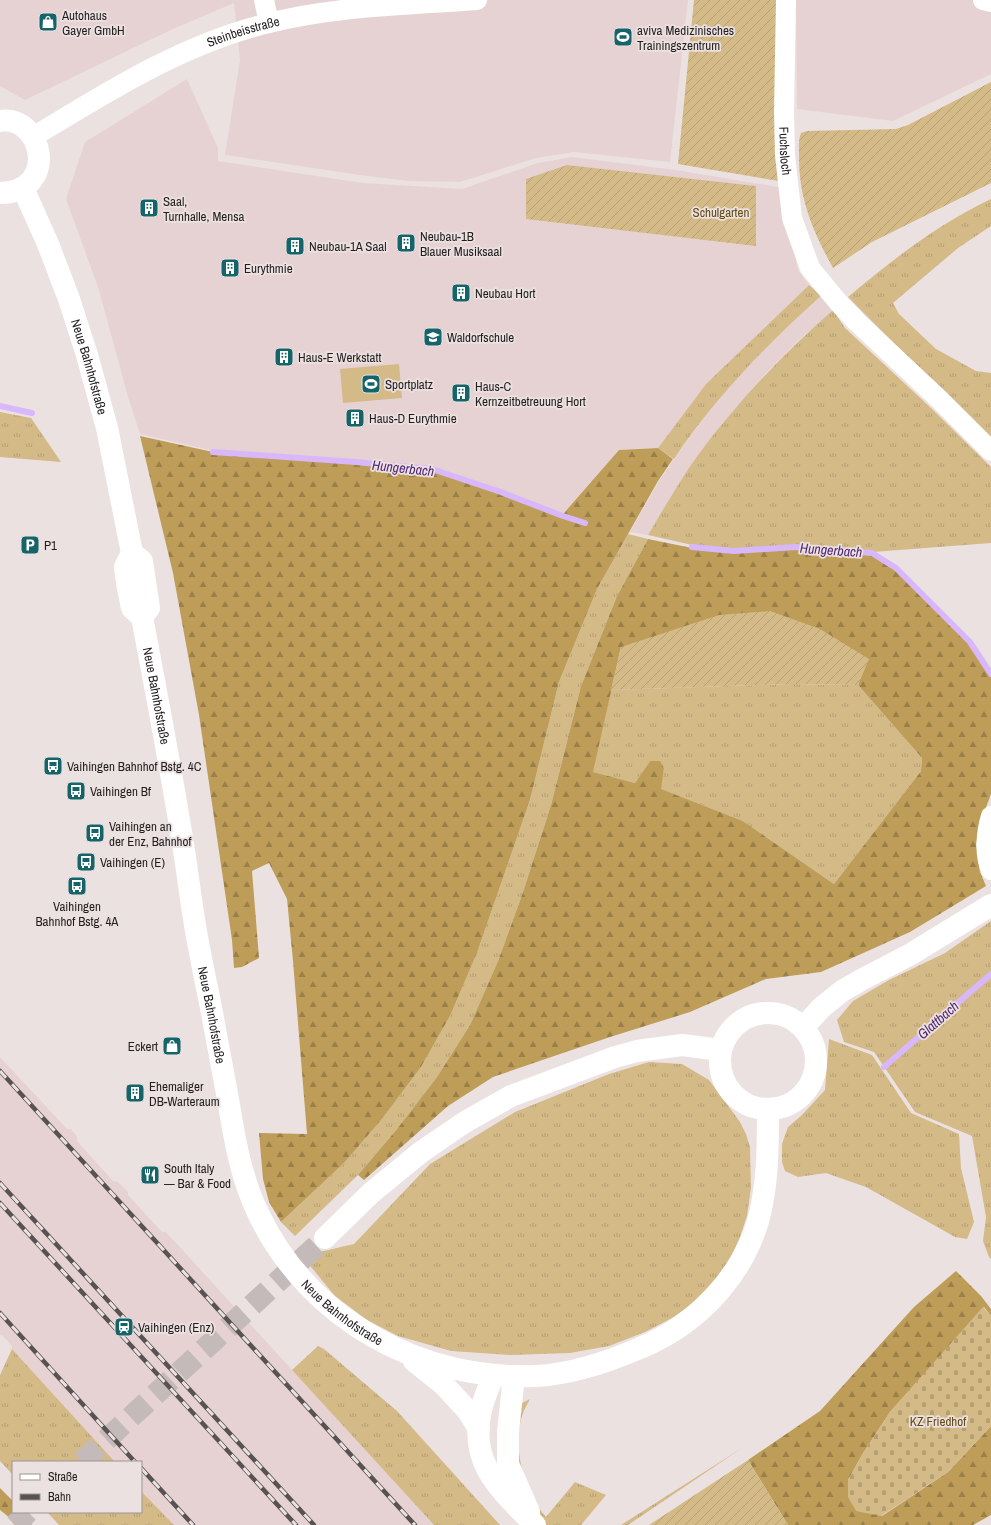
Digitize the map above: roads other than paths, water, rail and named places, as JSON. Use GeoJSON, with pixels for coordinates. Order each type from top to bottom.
{"type":"FeatureCollection","features":[{"type":"Feature","properties":{"kind":"main road"},"geometry":{"type":"LineString","coordinates":[[0,121],[15,123],[25,128],[33,137],[39,150],[39,164],[34,178],[23,188],[10,193],[0,194]]}},
{"type":"Feature","properties":{"kind":"main road","name":"Neue Bahnhofstraße"},"geometry":{"type":"LineString","coordinates":[[23,188],[48,244],[69,299],[87,355],[107,428],[132,552],[142,561],[149,608],[142,618],[182,838],[195,927],[206,978],[234,1137],[241,1165],[257,1211],[267,1231],[283,1256],[302,1280],[321,1300],[338,1314],[357,1327],[405,1354],[469,1372],[504,1376],[553,1374],[617,1358],[654,1342],[692,1318],[716,1295],[731,1277],[743,1258],[760,1212],[765,1174],[768,1109]]}},
{"type":"Feature","properties":{"kind":"main road"},"geometry":{"type":"LineString","coordinates":[[803,1028],[821,1008],[842,991],[911,954],[991,905]]}},
{"type":"Feature","properties":{"kind":"main road"},"geometry":{"type":"LineString","coordinates":[[770,1013],[788,1017],[803,1028],[815,1048],[816,1059],[814,1075],[808,1088],[799,1098],[787,1105],[768,1109],[756,1108],[734,1096],[724,1082],[720,1058],[725,1038],[733,1028],[746,1018],[754,1015],[770,1013]]}},
{"type":"Feature","properties":{"kind":"main road"},"geometry":{"type":"LineString","coordinates":[[325,1238],[371,1193],[421,1152],[465,1122],[511,1096],[615,1057],[637,1051],[682,1045],[721,1050]]}},
{"type":"Feature","properties":{"kind":"main road"},"geometry":{"type":"LineString","coordinates":[[405,1354],[444,1385],[468,1411],[479,1429]]}},
{"type":"Feature","properties":{"kind":"main road"},"geometry":{"type":"LineString","coordinates":[[504,1376],[481,1410],[479,1449],[484,1464],[500,1489],[535,1525]]}},
{"type":"Feature","properties":{"kind":"main road"},"geometry":{"type":"LineString","coordinates":[[504,1376],[508,1432],[508,1464],[535,1525]]}},
{"type":"Feature","properties":{"kind":"street"},"geometry":{"type":"LineString","coordinates":[[264,0],[269,23]]}},
{"type":"Feature","properties":{"kind":"street","name":"Steinbeisstraße"},"geometry":{"type":"LineString","coordinates":[[33,137],[148,70],[209,42],[269,23],[341,10],[477,0]]}},
{"type":"Feature","properties":{"kind":"street","name":"Fuchsloch"},"geometry":{"type":"LineString","coordinates":[[786,0],[785,156],[792,218],[810,268],[857,322],[939,398],[991,450]]}},
{"type":"Feature","properties":{"kind":"street"},"geometry":{"type":"LineString","coordinates":[[983,0],[991,2]]}},
{"type":"Feature","properties":{"kind":"street"},"geometry":{"type":"LineString","coordinates":[[991,816],[987,831],[986,844],[991,870]]}},
{"type":"Feature","properties":{"kind":"waterway","name":"Hungerbach"},"geometry":{"type":"LineString","coordinates":[[0,406],[32,413]]}},
{"type":"Feature","properties":{"kind":"waterway","name":"Hungerbach"},"geometry":{"type":"LineString","coordinates":[[213,452],[432,469],[498,491],[585,523]]}},
{"type":"Feature","properties":{"kind":"waterway","name":"Hungerbach"},"geometry":{"type":"LineString","coordinates":[[692,547],[734,551],[796,547],[872,553],[896,568],[970,642],[991,674]]}},
{"type":"Feature","properties":{"kind":"waterway","name":"Glattbach"},"geometry":{"type":"LineString","coordinates":[[884,1067],[991,974]]}},
{"type":"Feature","properties":{"kind":"tunnel"},"geometry":{"type":"LineString","coordinates":[[83,1461],[325,1238]]}},
{"type":"Feature","properties":{"kind":"tunnel"},"geometry":{"type":"LineString","coordinates":[[15,1525],[27,1513]]}},
{"type":"Feature","properties":{"kind":"railway"},"geometry":{"type":"LineString","coordinates":[[0,1071],[415,1525]]}},
{"type":"Feature","properties":{"kind":"railway"},"geometry":{"type":"LineString","coordinates":[[0,1183],[314,1525]]}},
{"type":"Feature","properties":{"kind":"railway"},"geometry":{"type":"LineString","coordinates":[[0,1203],[296,1525]]}},
{"type":"Feature","properties":{"kind":"railway"},"geometry":{"type":"LineString","coordinates":[[0,1313],[134,1461]]}},
{"type":"Feature","properties":{"kind":"railway"},"geometry":{"type":"LineString","coordinates":[[142,1469],[193,1525]]}},
{"type":"Feature","properties":{"kind":"place","name":"Autohaus Gayer GmbH"},"geometry":{"type":"Point","coordinates":[48,22]}},
{"type":"Feature","properties":{"kind":"place","name":"aviva Medizinisches Trainingszentrum"},"geometry":{"type":"Point","coordinates":[623,37]}},
{"type":"Feature","properties":{"kind":"place","name":"Saal, Turnhalle, Mensa"},"geometry":{"type":"Point","coordinates":[149,208]}},
{"type":"Feature","properties":{"kind":"place","name":"Neubau-1B Blauer Musiksaal"},"geometry":{"type":"Point","coordinates":[406,243]}},
{"type":"Feature","properties":{"kind":"place","name":"Neubau-1A Saal"},"geometry":{"type":"Point","coordinates":[295,246]}},
{"type":"Feature","properties":{"kind":"place","name":"Eurythmie"},"geometry":{"type":"Point","coordinates":[230,268]}},
{"type":"Feature","properties":{"kind":"place","name":"Neubau Hort"},"geometry":{"type":"Point","coordinates":[461,293]}},
{"type":"Feature","properties":{"kind":"place","name":"Waldorfschule"},"geometry":{"type":"Point","coordinates":[433,337]}},
{"type":"Feature","properties":{"kind":"place","name":"Haus-E Werkstatt"},"geometry":{"type":"Point","coordinates":[284,357]}},
{"type":"Feature","properties":{"kind":"place","name":"Sportplatz"},"geometry":{"type":"Point","coordinates":[371,384]}},
{"type":"Feature","properties":{"kind":"place","name":"Haus-C Kernzeitbetreuung Hort"},"geometry":{"type":"Point","coordinates":[461,393]}},
{"type":"Feature","properties":{"kind":"place","name":"Haus-D Eurythmie"},"geometry":{"type":"Point","coordinates":[355,418]}},
{"type":"Feature","properties":{"kind":"place","name":"P1"},"geometry":{"type":"Point","coordinates":[30,545]}},
{"type":"Feature","properties":{"kind":"place","name":"Vaihingen Bahnhof Bstg. 4C"},"geometry":{"type":"Point","coordinates":[53,766]}},
{"type":"Feature","properties":{"kind":"place","name":"Vaihingen Bf"},"geometry":{"type":"Point","coordinates":[76,791]}},
{"type":"Feature","properties":{"kind":"place","name":"Vaihingen an der Enz, Bahnhof"},"geometry":{"type":"Point","coordinates":[95,833]}},
{"type":"Feature","properties":{"kind":"place","name":"Vaihingen (E)"},"geometry":{"type":"Point","coordinates":[86,862]}},
{"type":"Feature","properties":{"kind":"place","name":"Vaihingen Bahnhof Bstg. 4A"},"geometry":{"type":"Point","coordinates":[77,886]}},
{"type":"Feature","properties":{"kind":"place","name":"Eckert"},"geometry":{"type":"Point","coordinates":[172,1046]}},
{"type":"Feature","properties":{"kind":"place","name":"Ehemaliger DB-Warteraum"},"geometry":{"type":"Point","coordinates":[135,1093]}},
{"type":"Feature","properties":{"kind":"place","name":"South Italy — Bar & Food"},"geometry":{"type":"Point","coordinates":[150,1175]}},
{"type":"Feature","properties":{"kind":"place","name":"Vaihingen (Enz)"},"geometry":{"type":"Point","coordinates":[124,1327]}},
{"type":"Feature","properties":{"kind":"park label","name":"Schulgarten"},"geometry":{"type":"Point","coordinates":[721,212]}},
{"type":"Feature","properties":{"kind":"park label","name":"KZ Friedhof"},"geometry":{"type":"Point","coordinates":[938,1421]}}]}
